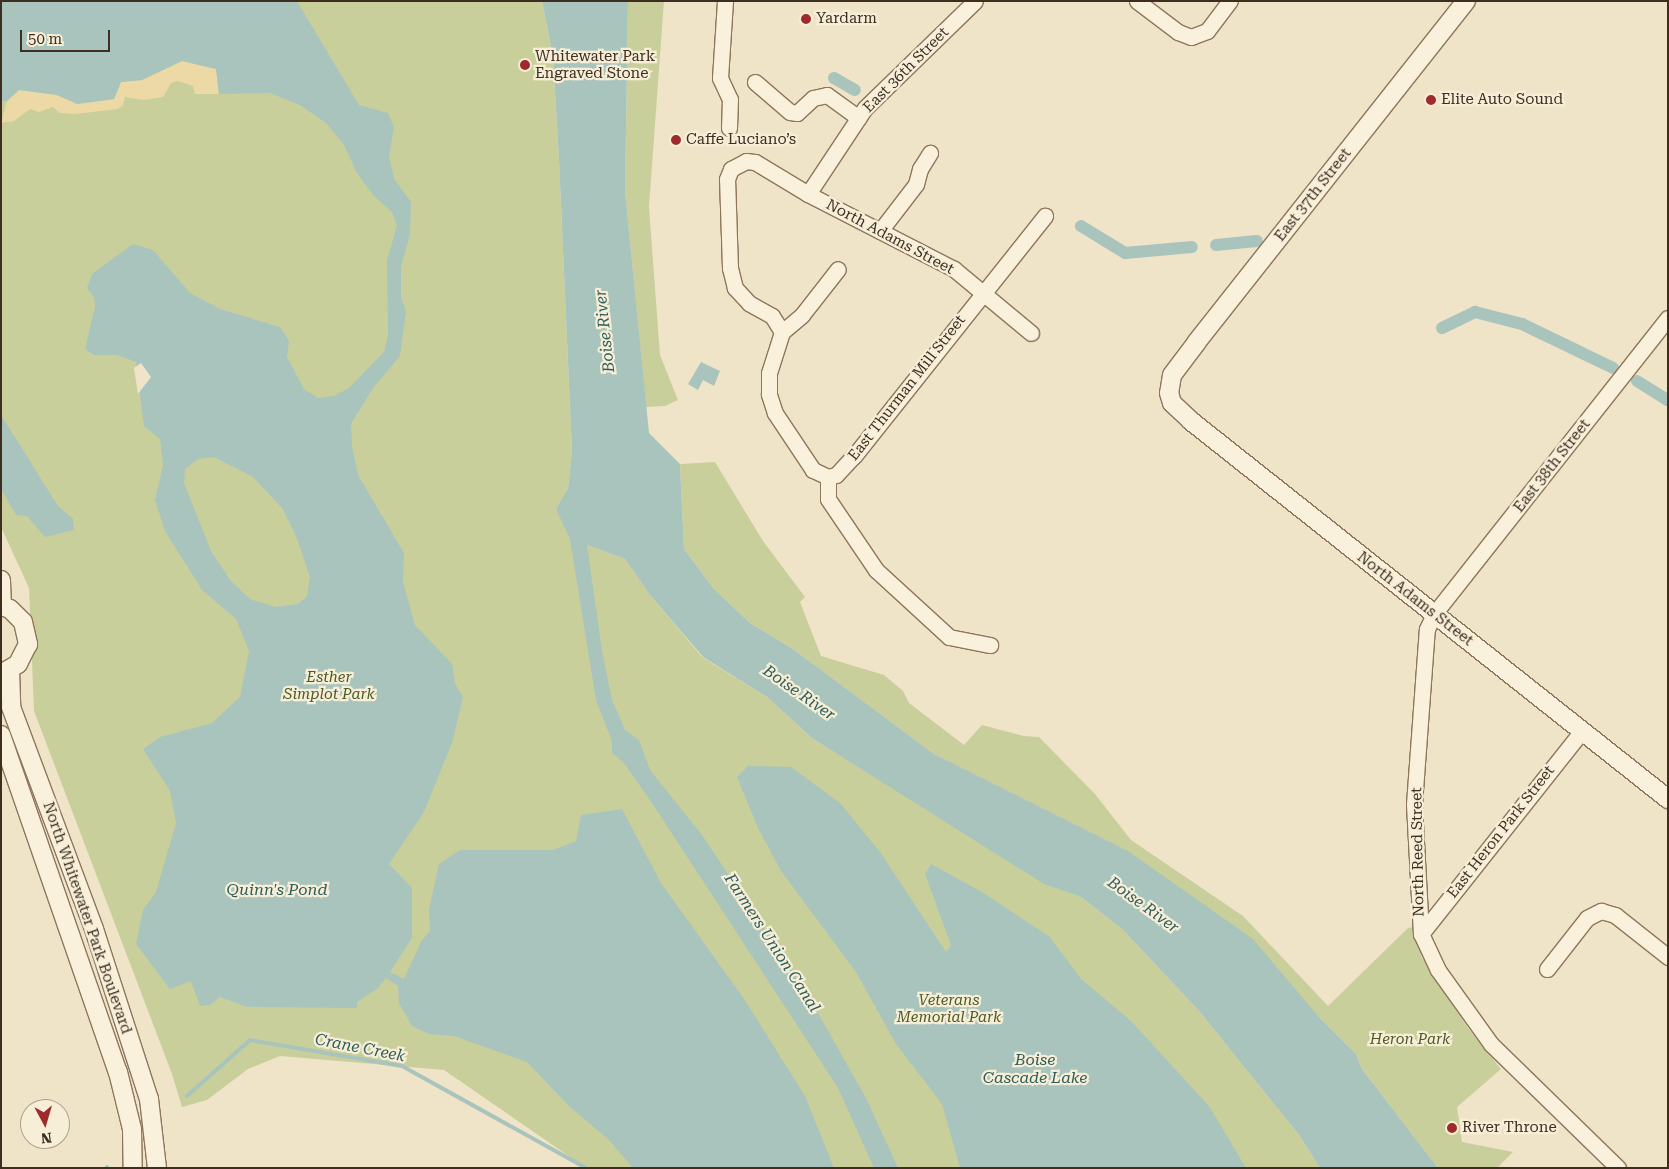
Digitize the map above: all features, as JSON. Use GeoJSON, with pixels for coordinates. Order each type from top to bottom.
{"type":"FeatureCollection","features":[{"type":"Feature","properties":{"kind":"street"},"geometry":{"type":"LineString","coordinates":[[725,1],[720,78],[730,99],[729,128]]}},
{"type":"Feature","properties":{"kind":"street","name":"East 36th Street"},"geometry":{"type":"LineString","coordinates":[[808,194],[859,118],[975,1]]}},
{"type":"Feature","properties":{"kind":"street"},"geometry":{"type":"LineString","coordinates":[[1137,1],[1178,32],[1191,37],[1207,31],[1230,1]]}},
{"type":"Feature","properties":{"kind":"street","name":"East 37th Street"},"geometry":{"type":"LineString","coordinates":[[1169,394],[1172,375],[1466,1]]}},
{"type":"Feature","properties":{"kind":"street"},"geometry":{"type":"LineString","coordinates":[[755,82],[790,112],[803,110],[822,95],[859,118]]}},
{"type":"Feature","properties":{"kind":"street"},"geometry":{"type":"LineString","coordinates":[[880,231],[916,184],[920,169],[930,153]]}},
{"type":"Feature","properties":{"kind":"street","name":"North Adams Street"},"geometry":{"type":"LineString","coordinates":[[782,332],[772,316],[749,303],[736,288],[730,268],[727,179],[731,169],[738,164],[755,162],[808,194],[954,269],[1031,333]]}},
{"type":"Feature","properties":{"kind":"street","name":"East Thurman Mill Street"},"geometry":{"type":"LineString","coordinates":[[828,477],[843,469],[858,452],[1045,216]]}},
{"type":"Feature","properties":{"kind":"street"},"geometry":{"type":"LineString","coordinates":[[838,270],[802,315],[782,332],[769,373],[769,394],[775,413],[813,470],[828,477],[828,499],[876,570],[949,637],[990,645]]}},
{"type":"Feature","properties":{"kind":"street","name":"East 38th Street"},"geometry":{"type":"LineString","coordinates":[[1434,614],[1668,318]]}},
{"type":"Feature","properties":{"kind":"street","name":"North Adams Street"},"geometry":{"type":"LineString","coordinates":[[1169,394],[1172,402],[1191,420],[1668,799]]}},
{"type":"Feature","properties":{"kind":"street"},"geometry":{"type":"LineString","coordinates":[[1,580],[2,606],[18,615],[28,633],[24,656],[6,672]]}},
{"type":"Feature","properties":{"kind":"street","name":"North Reed Street"},"geometry":{"type":"LineString","coordinates":[[1434,614],[1427,629],[1414,804],[1421,934],[1438,970],[1491,1044],[1618,1168]]}},
{"type":"Feature","properties":{"kind":"street","name":"North Whitewater Park Boulevard"},"geometry":{"type":"LineString","coordinates":[[6,672],[11,707],[94,929],[149,1099],[158,1168]]}},
{"type":"Feature","properties":{"kind":"street","name":"East Heron Park Street"},"geometry":{"type":"LineString","coordinates":[[1421,934],[1582,731]]}},
{"type":"Feature","properties":{"kind":"street","name":"North Whitewater Park Boulevard"},"geometry":{"type":"LineString","coordinates":[[1,735],[118,1072],[132,1129],[133,1168]]}},
{"type":"Feature","properties":{"kind":"street"},"geometry":{"type":"LineString","coordinates":[[1547,969],[1587,918],[1601,912],[1615,915],[1668,957]]}},
{"type":"Feature","properties":{"kind":"green space","name":"Esther Simplot Park"},"geometry":{"type":"Polygon","coordinates":[[[1,1],[542,1],[553,57],[572,452],[568,488],[556,509],[587,545],[625,559],[650,595],[702,657],[767,697],[812,738],[1054,887],[1081,897],[1122,929],[1200,1012],[1299,1135],[1320,1168],[586,1168],[444,1070],[280,1056],[248,1069],[207,1100],[182,1107],[172,1074],[34,711],[29,588],[1,527],[1,1]]]}},
{"type":"Feature","properties":{"kind":"green space"},"geometry":{"type":"Polygon","coordinates":[[[628,1],[664,1],[649,207],[660,355],[678,400],[665,406],[646,407],[625,191],[628,1]]]}},
{"type":"Feature","properties":{"kind":"green space","name":"Heron Park"},"geometry":{"type":"Polygon","coordinates":[[[715,462],[763,541],[805,597],[800,602],[821,656],[884,675],[903,691],[909,703],[964,745],[982,725],[1024,736],[1039,737],[1095,794],[1131,840],[1243,916],[1328,1006],[1408,928],[1413,927],[1422,958],[1468,1028],[1501,1069],[1457,1107],[1462,1142],[1513,1152],[1497,1168],[1438,1168],[1362,1069],[1356,1054],[1318,1016],[998,788],[934,754],[793,649],[750,623],[714,589],[684,549],[680,464],[715,462]]]}},
{"type":"Feature","properties":{"kind":"sand"},"geometry":{"type":"Polygon","coordinates":[[[182,61],[216,69],[219,94],[195,94],[193,86],[177,81],[171,83],[163,97],[143,100],[125,97],[123,105],[118,109],[75,114],[60,113],[53,107],[39,112],[30,109],[14,121],[1,123],[7,101],[19,90],[57,95],[77,104],[114,99],[121,82],[142,80],[182,61]]]}},
{"type":"Feature","properties":{"kind":"water","name":"Quinn's Pond"},"geometry":{"type":"Polygon","coordinates":[[[1,1],[297,1],[359,105],[388,113],[394,127],[389,156],[394,179],[411,202],[410,234],[401,267],[401,296],[406,312],[400,356],[373,388],[351,424],[352,446],[358,475],[404,553],[403,582],[415,625],[452,664],[455,684],[463,697],[453,740],[424,812],[389,864],[412,888],[412,938],[390,972],[404,979],[422,940],[430,931],[429,909],[439,864],[460,850],[553,850],[576,841],[581,815],[622,809],[661,883],[744,999],[805,1096],[834,1168],[633,1168],[608,1139],[570,1107],[527,1062],[454,1036],[429,1034],[412,1026],[399,1003],[398,986],[386,978],[377,989],[357,1002],[357,1008],[247,1007],[220,997],[210,1005],[200,1006],[191,981],[170,989],[136,944],[143,910],[156,892],[176,823],[170,791],[143,749],[160,737],[212,723],[240,697],[249,651],[236,619],[202,590],[165,531],[155,500],[163,465],[160,439],[144,426],[136,362],[117,355],[94,355],[85,349],[95,307],[94,297],[87,288],[92,274],[133,244],[153,250],[190,293],[220,309],[280,327],[289,341],[287,357],[304,389],[318,398],[334,396],[349,388],[384,352],[388,336],[387,261],[397,225],[392,212],[374,196],[357,173],[344,145],[326,123],[300,105],[270,93],[219,94],[216,69],[182,61],[142,80],[121,82],[114,99],[77,104],[57,95],[19,90],[7,101],[1,101],[1,1]],[[214,457],[198,459],[185,469],[184,483],[211,551],[231,581],[250,599],[275,607],[298,604],[307,596],[310,577],[297,538],[282,508],[253,477],[214,457]]]}},
{"type":"Feature","properties":{"kind":"water"},"geometry":{"type":"Polygon","coordinates":[[[542,1],[628,1],[625,191],[649,433],[680,464],[684,549],[714,589],[750,623],[793,649],[934,754],[1128,851],[1253,939],[1318,1016],[1356,1054],[1362,1069],[1438,1168],[1320,1168],[1299,1135],[1200,1012],[1122,929],[1081,897],[1044,884],[812,738],[767,697],[703,657],[650,595],[625,559],[587,545],[602,651],[612,700],[625,730],[639,740],[650,770],[702,835],[804,988],[867,1100],[898,1168],[874,1168],[838,1088],[652,803],[624,763],[612,753],[612,741],[596,700],[570,539],[556,509],[568,488],[572,452],[553,57],[542,1]]]}},
{"type":"Feature","properties":{"kind":"water"},"geometry":{"type":"Polygon","coordinates":[[[701,362],[720,371],[714,386],[703,380],[698,390],[688,384],[701,362]]]}},
{"type":"Feature","properties":{"kind":"water"},"geometry":{"type":"Polygon","coordinates":[[[1,415],[58,506],[73,519],[74,530],[45,537],[27,516],[16,515],[1,489],[1,415]]]}},
{"type":"Feature","properties":{"kind":"water","name":"Boise Cascade Lake"},"geometry":{"type":"Polygon","coordinates":[[[748,766],[791,767],[840,803],[880,852],[946,952],[951,945],[925,874],[931,864],[982,892],[1050,937],[1081,979],[1131,1021],[1209,1106],[1246,1168],[960,1168],[942,1104],[896,1044],[856,972],[781,871],[758,828],[737,777],[748,766]]]}},
{"type":"Feature","properties":{"kind":"pier"},"geometry":{"type":"Polygon","coordinates":[[[141,363],[151,377],[138,394],[134,368],[141,363]]]}},
{"type":"Feature","properties":{"kind":"waterway"},"geometry":{"type":"LineString","coordinates":[[834,78],[855,90]]}},
{"type":"Feature","properties":{"kind":"waterway"},"geometry":{"type":"LineString","coordinates":[[1081,226],[1125,253],[1192,247]]}},
{"type":"Feature","properties":{"kind":"waterway"},"geometry":{"type":"LineString","coordinates":[[1216,245],[1257,241]]}},
{"type":"Feature","properties":{"kind":"waterway"},"geometry":{"type":"LineString","coordinates":[[1442,328],[1475,312],[1522,324],[1613,368]]}},
{"type":"Feature","properties":{"kind":"waterway"},"geometry":{"type":"LineString","coordinates":[[1637,381],[1668,400]]}},
{"type":"Feature","properties":{"kind":"waterway","name":"Crane Creek"},"geometry":{"type":"LineString","coordinates":[[187,1096],[250,1040],[402,1066],[586,1168]]}},
{"type":"Feature","properties":{"kind":"place","name":"Yardarm"},"geometry":{"type":"Point","coordinates":[806,19]}},
{"type":"Feature","properties":{"kind":"place","name":"Whitewater Park Engraved Stone"},"geometry":{"type":"Point","coordinates":[525,65]}},
{"type":"Feature","properties":{"kind":"place","name":"Elite Auto Sound"},"geometry":{"type":"Point","coordinates":[1431,100]}},
{"type":"Feature","properties":{"kind":"place","name":"Caffe Luciano’s"},"geometry":{"type":"Point","coordinates":[676,140]}},
{"type":"Feature","properties":{"kind":"place","name":"River Throne"},"geometry":{"type":"Point","coordinates":[1452,1128]}},
{"type":"Feature","properties":{"kind":"water label","name":"Boise River"},"geometry":{"type":"Point","coordinates":[605,331]}},
{"type":"Feature","properties":{"kind":"water label","name":"Boise River"},"geometry":{"type":"Point","coordinates":[799,693]}},
{"type":"Feature","properties":{"kind":"water label","name":"Boise River"},"geometry":{"type":"Point","coordinates":[1143,905]}},
{"type":"Feature","properties":{"kind":"water label","name":"Farmers Union Canal"},"geometry":{"type":"Point","coordinates":[772,943]}},
{"type":"Feature","properties":{"kind":"park label","name":"Veterans Memorial Park"},"geometry":{"type":"Point","coordinates":[949,1008]}}]}
